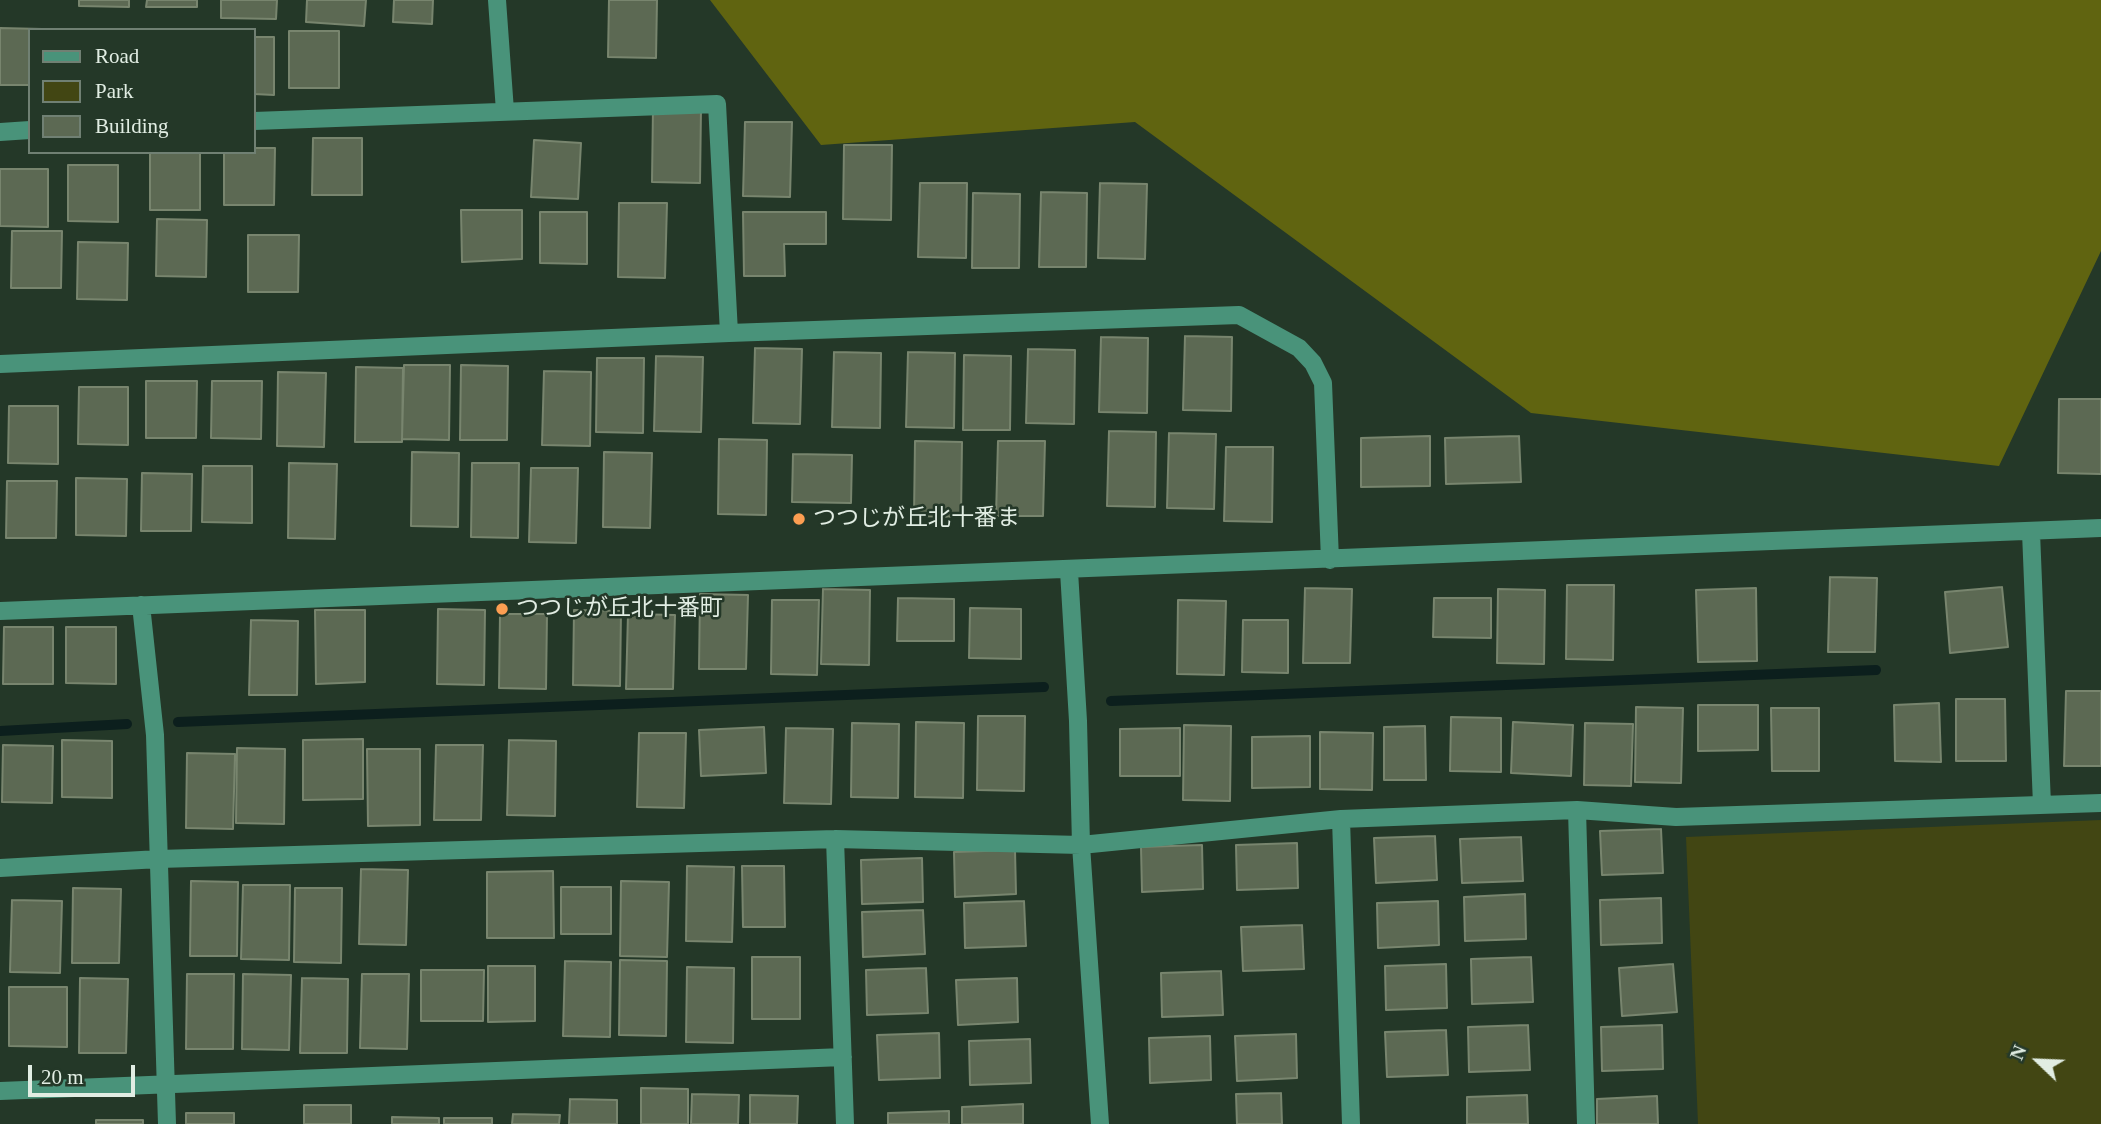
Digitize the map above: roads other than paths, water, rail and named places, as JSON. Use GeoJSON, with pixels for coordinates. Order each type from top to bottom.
{"type":"FeatureCollection","features":[{"type":"Feature","properties":{"kind":"street"},"geometry":{"type":"LineString","coordinates":[[498,0],[505,111]]}},
{"type":"Feature","properties":{"kind":"street"},"geometry":{"type":"LineString","coordinates":[[256,121],[717,104],[729,333]]}},
{"type":"Feature","properties":{"kind":"street"},"geometry":{"type":"LineString","coordinates":[[0,132],[28,130]]}},
{"type":"Feature","properties":{"kind":"street"},"geometry":{"type":"LineString","coordinates":[[0,364],[729,333],[1239,315],[1299,348],[1313,363],[1323,383],[1330,559]]}},
{"type":"Feature","properties":{"kind":"street"},"geometry":{"type":"LineString","coordinates":[[0,611],[1069,571],[2101,528]]}},
{"type":"Feature","properties":{"kind":"street"},"geometry":{"type":"LineString","coordinates":[[2031,532],[2042,805]]}},
{"type":"Feature","properties":{"kind":"street"},"geometry":{"type":"LineString","coordinates":[[1069,571],[1078,720],[1081,845],[1100,1124]]}},
{"type":"Feature","properties":{"kind":"street"},"geometry":{"type":"LineString","coordinates":[[141,604],[155,735],[167,1124]]}},
{"type":"Feature","properties":{"kind":"street"},"geometry":{"type":"LineString","coordinates":[[0,868],[159,859],[835,839],[1081,845],[1341,819],[1577,810],[1676,817],[2101,803]]}},
{"type":"Feature","properties":{"kind":"street"},"geometry":{"type":"LineString","coordinates":[[1577,810],[1586,1124]]}},
{"type":"Feature","properties":{"kind":"street"},"geometry":{"type":"LineString","coordinates":[[1341,819],[1351,1124]]}},
{"type":"Feature","properties":{"kind":"street"},"geometry":{"type":"LineString","coordinates":[[835,839],[845,1124]]}},
{"type":"Feature","properties":{"kind":"street"},"geometry":{"type":"LineString","coordinates":[[0,1091],[843,1057]]}},
{"type":"Feature","properties":{"kind":"waterway"},"geometry":{"type":"LineString","coordinates":[[1111,701],[1876,670]]}},
{"type":"Feature","properties":{"kind":"waterway"},"geometry":{"type":"LineString","coordinates":[[178,722],[1044,687]]}},
{"type":"Feature","properties":{"kind":"waterway"},"geometry":{"type":"LineString","coordinates":[[0,731],[127,724]]}},
{"type":"Feature","properties":{"kind":"place","name":"つつじが丘北十番ま"},"geometry":{"type":"Point","coordinates":[799,519]}},
{"type":"Feature","properties":{"kind":"place","name":"つつじが丘北十番町"},"geometry":{"type":"Point","coordinates":[502,609]}}]}
